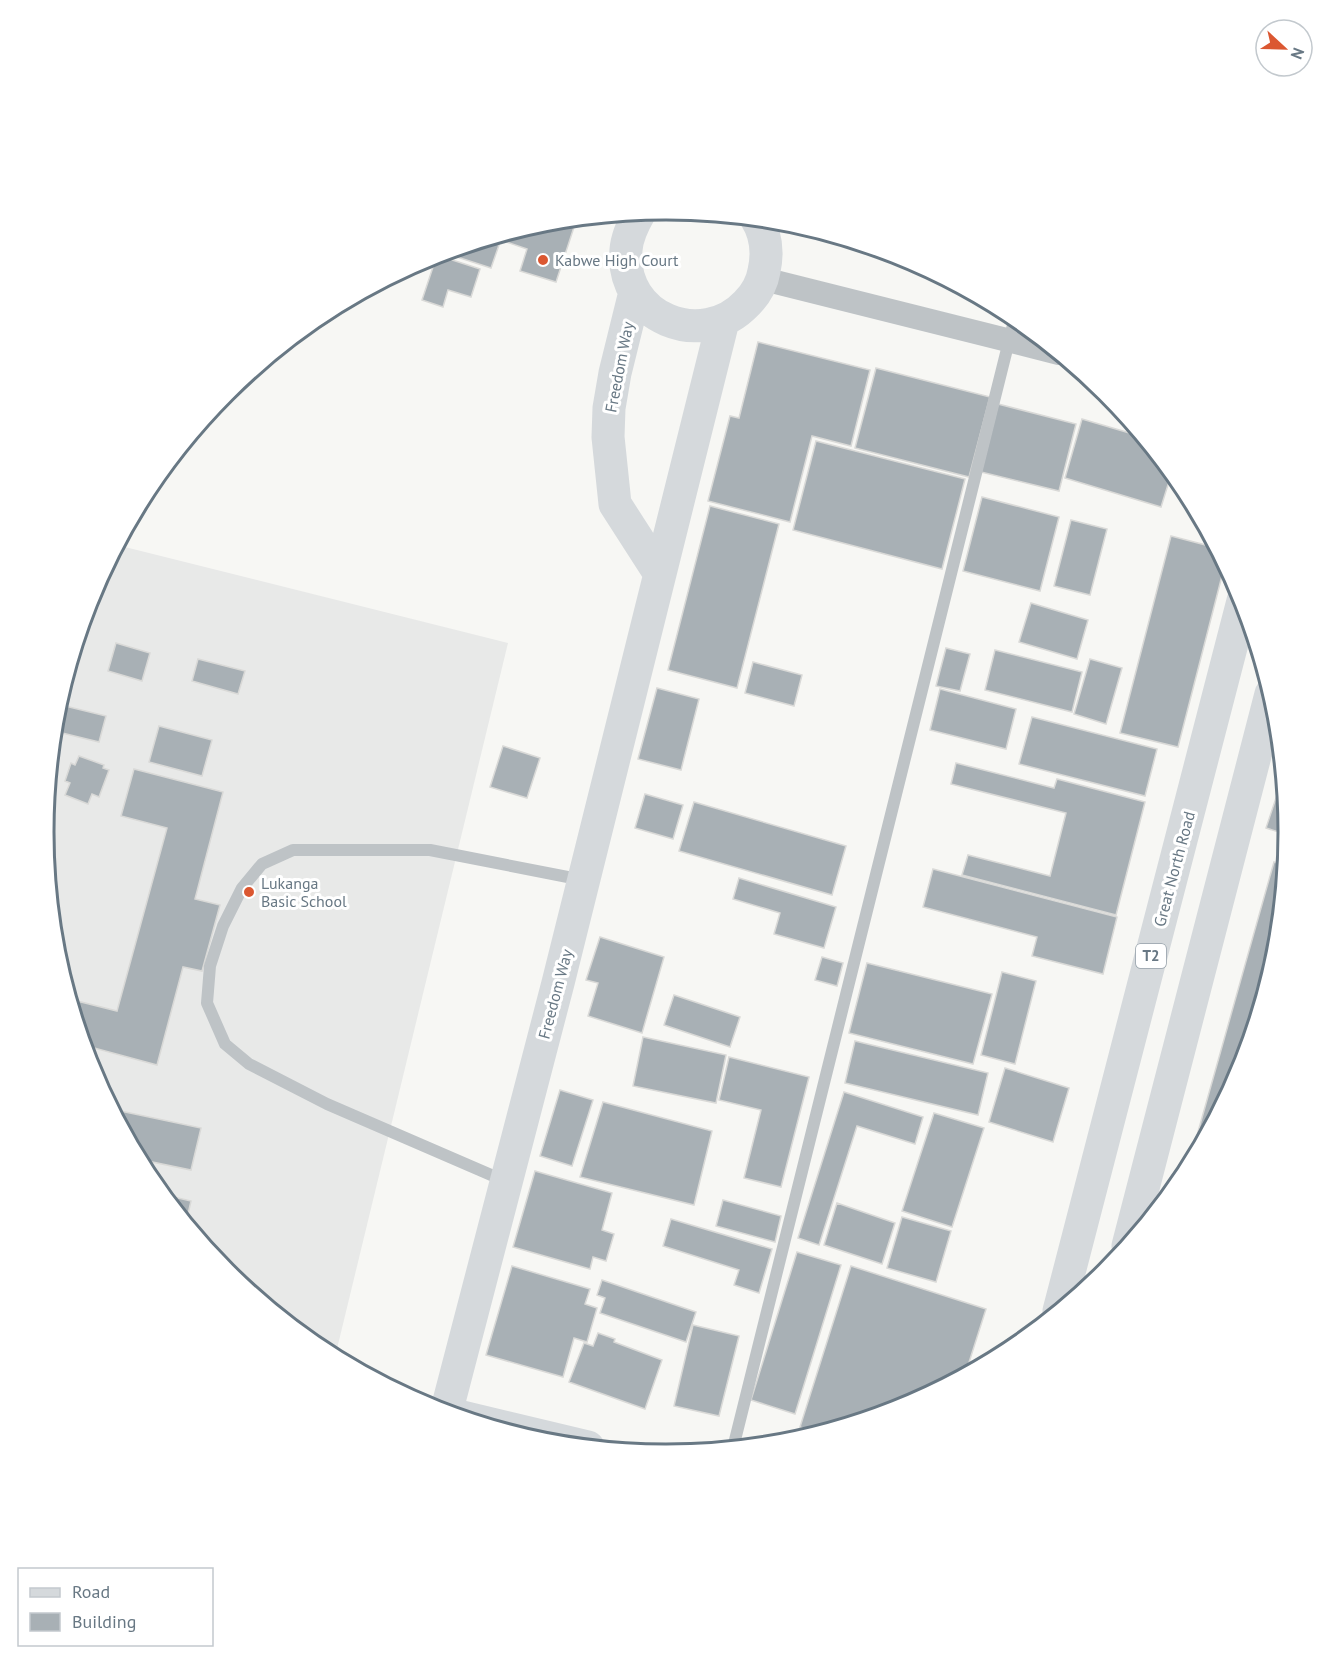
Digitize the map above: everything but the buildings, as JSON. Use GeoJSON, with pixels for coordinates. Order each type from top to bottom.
{"type":"FeatureCollection","features":[{"type":"Feature","properties":{"kind":"main road"},"geometry":{"type":"LineString","coordinates":[[635,221],[630,231],[625,252],[627,273],[635,292],[647,308],[664,319],[683,326],[703,326],[723,321],[740,311],[753,297],[763,279],[767,260],[765,241],[760,227]]}},
{"type":"Feature","properties":{"kind":"main road","name":"Freedom Way"},"geometry":{"type":"LineString","coordinates":[[635,292],[615,373],[609,408],[608,437],[615,504],[660,574]]}},
{"type":"Feature","properties":{"kind":"main road","name":"Freedom Way"},"geometry":{"type":"LineString","coordinates":[[450,1404],[723,321]]}},
{"type":"Feature","properties":{"kind":"main road","name":"Great North Road"},"geometry":{"type":"LineString","coordinates":[[1062,1299],[1239,617]]}},
{"type":"Feature","properties":{"kind":"main road"},"geometry":{"type":"LineString","coordinates":[[1132,1229],[1266,713]]}},
{"type":"Feature","properties":{"kind":"street"},"geometry":{"type":"LineString","coordinates":[[763,279],[1043,349]]}},
{"type":"Feature","properties":{"kind":"lane"},"geometry":{"type":"LineString","coordinates":[[734,1440],[1012,327]]}},
{"type":"Feature","properties":{"kind":"lane"},"geometry":{"type":"LineString","coordinates":[[506,1182],[327,1104],[249,1064],[225,1044],[207,1003],[210,966],[223,926],[242,888],[262,864],[293,850],[430,850],[584,880]]}},
{"type":"Feature","properties":{"kind":"shaded area","name":"Lukanga Basic School"},"geometry":{"type":"Polygon","coordinates":[[[125,547],[508,643],[337,1348],[293,1318],[262,1292],[233,1265],[180,1205],[136,1138],[117,1103],[86,1029],[66,951],[55,872],[55,792],[59,752],[75,674],[86,635],[125,547]]]}},
{"type":"Feature","properties":{"kind":"place","name":"Kabwe High Court"},"geometry":{"type":"Point","coordinates":[543,260]}},
{"type":"Feature","properties":{"kind":"place","name":"Lukanga Basic School"},"geometry":{"type":"Point","coordinates":[249,892]}}]}
